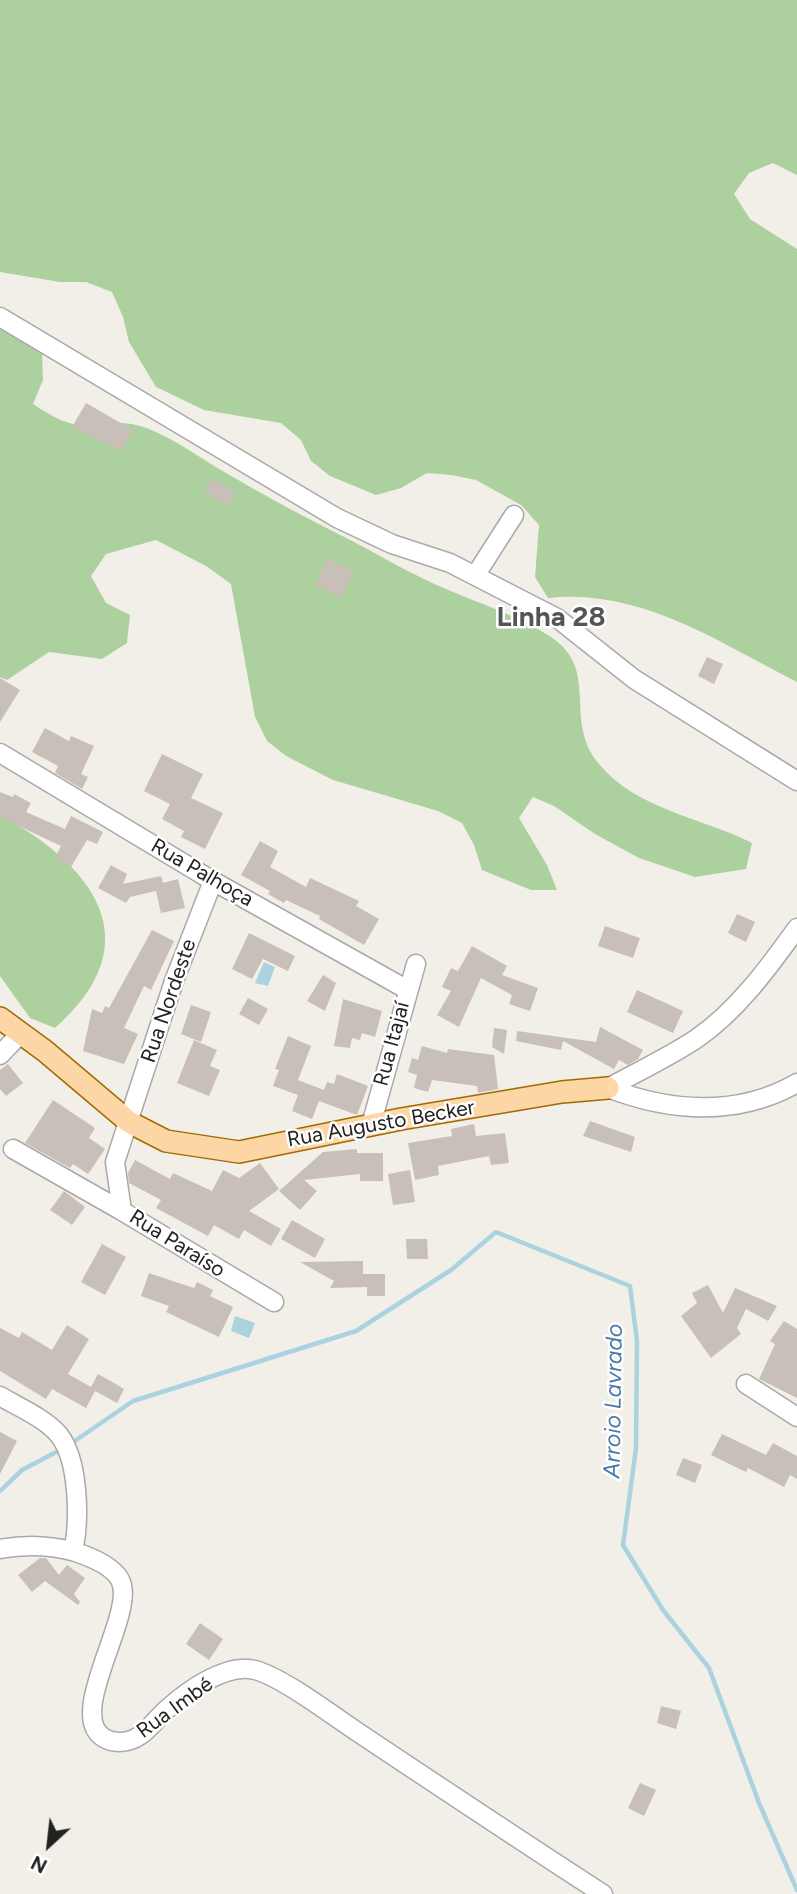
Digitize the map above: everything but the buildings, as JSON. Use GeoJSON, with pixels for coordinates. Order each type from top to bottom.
{"type":"FeatureCollection","features":[{"type":"Feature","properties":{"kind":"main road","name":"Rua Augusto Becker"},"geometry":{"type":"LineString","coordinates":[[0,1018],[129,1122],[166,1141],[239,1152],[371,1125],[562,1092],[608,1088]]}},
{"type":"Feature","properties":{"kind":"street"},"geometry":{"type":"LineString","coordinates":[[0,317],[337,518],[373,536],[450,563],[557,618],[634,679],[797,781]]}},
{"type":"Feature","properties":{"kind":"street"},"geometry":{"type":"LineString","coordinates":[[475,576],[514,515]]}},
{"type":"Feature","properties":{"kind":"street","name":"Rua Palhoça"},"geometry":{"type":"LineString","coordinates":[[0,753],[213,881],[406,989]]}},
{"type":"Feature","properties":{"kind":"street","name":"Rua Nordeste"},"geometry":{"type":"LineString","coordinates":[[129,1122],[174,981],[213,881]]}},
{"type":"Feature","properties":{"kind":"street"},"geometry":{"type":"LineString","coordinates":[[608,1088],[713,1026],[769,968],[797,928]]}},
{"type":"Feature","properties":{"kind":"street","name":"Rua Itajaí"},"geometry":{"type":"LineString","coordinates":[[371,1125],[406,989],[416,964]]}},
{"type":"Feature","properties":{"kind":"street"},"geometry":{"type":"LineString","coordinates":[[0,1055],[20,1034]]}},
{"type":"Feature","properties":{"kind":"street","name":"Rua Augusto Becker"},"geometry":{"type":"LineString","coordinates":[[608,1088],[649,1103],[708,1108],[732,1106],[779,1093],[797,1083]]}},
{"type":"Feature","properties":{"kind":"street","name":"Rua Paraíso"},"geometry":{"type":"LineString","coordinates":[[129,1122],[115,1162],[122,1211],[274,1302]]}},
{"type":"Feature","properties":{"kind":"street"},"geometry":{"type":"LineString","coordinates":[[13,1149],[122,1211]]}},
{"type":"Feature","properties":{"kind":"street"},"geometry":{"type":"LineString","coordinates":[[746,1384],[797,1417]]}},
{"type":"Feature","properties":{"kind":"street"},"geometry":{"type":"LineString","coordinates":[[0,1396],[60,1436],[69,1458],[78,1516],[73,1551]]}},
{"type":"Feature","properties":{"kind":"street","name":"Rua Imbé"},"geometry":{"type":"LineString","coordinates":[[0,1549],[27,1546],[73,1551],[105,1565],[120,1579],[124,1591],[99,1673],[93,1713],[93,1727],[103,1738],[121,1743],[139,1736],[168,1708],[208,1681],[227,1672],[252,1669],[346,1725],[603,1894]]}},
{"type":"Feature","properties":{"kind":"green space"},"geometry":{"type":"Polygon","coordinates":[[[0,0],[797,0],[797,175],[773,163],[749,173],[734,194],[750,219],[797,249],[797,682],[708,635],[646,610],[615,601],[582,597],[548,598],[535,577],[539,525],[521,505],[476,480],[451,475],[427,473],[401,488],[376,495],[330,476],[311,461],[301,440],[281,423],[204,410],[156,387],[129,342],[123,317],[112,292],[86,282],[60,282],[0,272],[0,0]]]}},
{"type":"Feature","properties":{"kind":"green space"},"geometry":{"type":"Polygon","coordinates":[[[0,329],[42,351],[43,380],[33,404],[50,414],[74,424],[127,423],[158,433],[274,500],[412,573],[513,617],[551,637],[566,650],[574,665],[583,730],[588,747],[599,764],[614,780],[651,802],[752,843],[746,869],[695,877],[639,858],[595,834],[554,806],[533,797],[519,818],[547,865],[557,890],[531,890],[482,870],[474,845],[462,823],[438,811],[333,780],[286,756],[267,741],[255,717],[231,584],[206,566],[156,540],[106,554],[91,576],[106,603],[130,615],[127,643],[102,659],[49,652],[7,680],[0,677],[0,329]]]}},
{"type":"Feature","properties":{"kind":"green space"},"geometry":{"type":"Polygon","coordinates":[[[0,815],[62,857],[84,882],[99,908],[105,936],[101,965],[85,996],[55,1028],[30,1018],[0,976],[0,815]]]}},
{"type":"Feature","properties":{"kind":"water"},"geometry":{"type":"Polygon","coordinates":[[[264,962],[275,967],[268,986],[255,983],[264,962]]]}},
{"type":"Feature","properties":{"kind":"water"},"geometry":{"type":"Polygon","coordinates":[[[235,1316],[255,1323],[249,1338],[231,1331],[235,1316]]]}},
{"type":"Feature","properties":{"kind":"waterway","name":"Arroio Lavrado"},"geometry":{"type":"LineString","coordinates":[[69,1445],[133,1401],[356,1331],[451,1270],[496,1232],[630,1286],[637,1341],[636,1448],[623,1545],[663,1610],[709,1668],[759,1803],[797,1890]]}},
{"type":"Feature","properties":{"kind":"waterway","name":"Arroio Lavrado"},"geometry":{"type":"LineString","coordinates":[[0,1491],[22,1470],[62,1449]]}},
{"type":"Feature","properties":{"kind":"district","name":"Linha 28"},"geometry":{"type":"Point","coordinates":[551,618]}}]}
